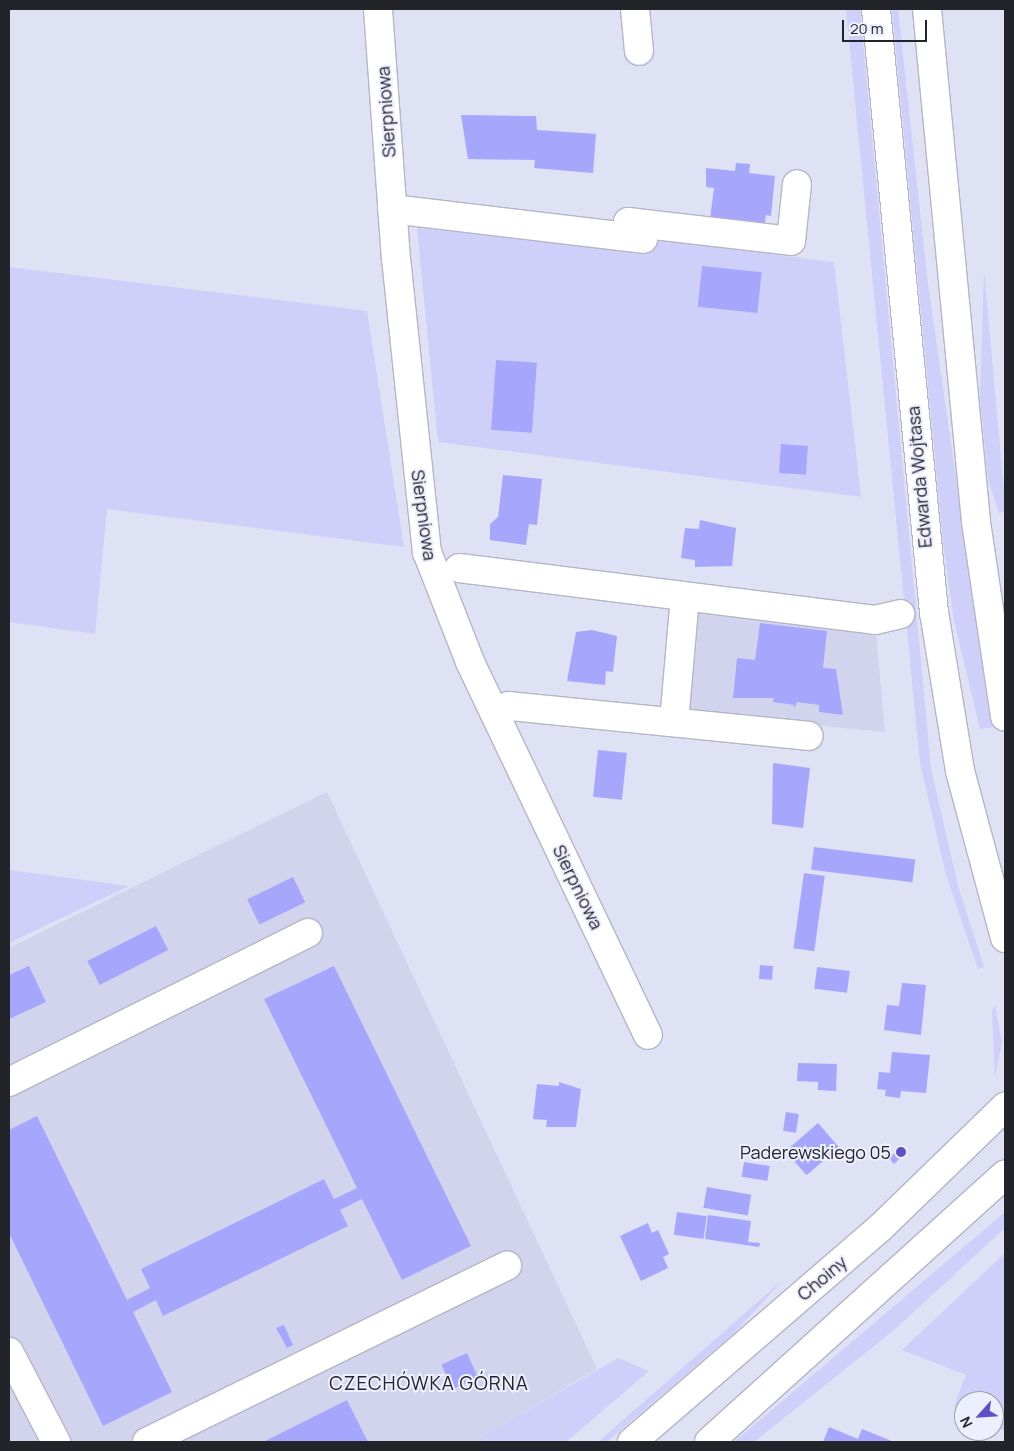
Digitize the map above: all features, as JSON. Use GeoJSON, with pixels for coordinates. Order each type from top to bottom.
{"type":"FeatureCollection","features":[{"type":"Feature","properties":{"kind":"street","name":"Sierpniowa"},"geometry":{"type":"LineString","coordinates":[[378,9],[392,208],[427,552],[494,712],[648,1035]]}},
{"type":"Feature","properties":{"kind":"street"},"geometry":{"type":"LineString","coordinates":[[635,9],[639,51]]}},
{"type":"Feature","properties":{"kind":"street","name":"Edwarda Wojtasa"},"geometry":{"type":"LineString","coordinates":[[876,9],[933,602],[960,771],[1005,938]]}},
{"type":"Feature","properties":{"kind":"street"},"geometry":{"type":"LineString","coordinates":[[927,9],[976,522],[1005,717]]}},
{"type":"Feature","properties":{"kind":"street"},"geometry":{"type":"LineString","coordinates":[[392,208],[635,238],[628,222],[791,241],[797,184]]}},
{"type":"Feature","properties":{"kind":"street"},"geometry":{"type":"LineString","coordinates":[[459,568],[875,620],[900,614]]}},
{"type":"Feature","properties":{"kind":"street"},"geometry":{"type":"LineString","coordinates":[[674,722],[685,597]]}},
{"type":"Feature","properties":{"kind":"street"},"geometry":{"type":"LineString","coordinates":[[494,712],[510,706],[809,736]]}},
{"type":"Feature","properties":{"kind":"street"},"geometry":{"type":"LineString","coordinates":[[9,1082],[308,933]]}},
{"type":"Feature","properties":{"kind":"street","name":"Choiny"},"geometry":{"type":"LineString","coordinates":[[632,1442],[881,1227],[1005,1107]]}},
{"type":"Feature","properties":{"kind":"street"},"geometry":{"type":"LineString","coordinates":[[709,1442],[993,1196],[1005,1175]]}},
{"type":"Feature","properties":{"kind":"street"},"geometry":{"type":"LineString","coordinates":[[147,1442],[507,1266]]}},
{"type":"Feature","properties":{"kind":"street"},"geometry":{"type":"LineString","coordinates":[[9,1352],[56,1442]]}},
{"type":"Feature","properties":{"kind":"shaded area"},"geometry":{"type":"Polygon","coordinates":[[[846,9],[860,9],[931,769],[958,886],[984,967],[978,969],[946,875],[920,763],[846,9]]]}},
{"type":"Feature","properties":{"kind":"shaded area"},"geometry":{"type":"Polygon","coordinates":[[[892,9],[898,9],[928,284],[992,727],[980,729],[954,621],[943,542],[892,9]]]}},
{"type":"Feature","properties":{"kind":"shaded area"},"geometry":{"type":"Polygon","coordinates":[[[417,228],[640,251],[658,240],[834,262],[861,497],[438,442],[417,228]]]}},
{"type":"Feature","properties":{"kind":"shaded area"},"geometry":{"type":"Polygon","coordinates":[[[9,267],[367,311],[404,547],[107,509],[95,634],[9,622],[9,267]]]}},
{"type":"Feature","properties":{"kind":"shaded area"},"geometry":{"type":"Polygon","coordinates":[[[984,270],[1005,502],[1005,511],[999,513],[988,479],[980,397],[984,270]]]}},
{"type":"Feature","properties":{"kind":"shaded area"},"geometry":{"type":"Polygon","coordinates":[[[696,601],[875,622],[885,732],[687,713],[696,601]]]}},
{"type":"Feature","properties":{"kind":"shaded area"},"geometry":{"type":"Polygon","coordinates":[[[327,792],[597,1369],[473,1442],[9,1442],[9,948],[327,792]]]}},
{"type":"Feature","properties":{"kind":"shaded area"},"geometry":{"type":"Polygon","coordinates":[[[9,870],[129,886],[9,943],[9,870]]]}},
{"type":"Feature","properties":{"kind":"shaded area"},"geometry":{"type":"Polygon","coordinates":[[[995,1006],[1002,1042],[995,1077],[992,1011],[995,1006]]]}},
{"type":"Feature","properties":{"kind":"shaded area"},"geometry":{"type":"Polygon","coordinates":[[[1005,1212],[1005,1228],[894,1330],[754,1442],[734,1442],[1005,1212]]]}},
{"type":"Feature","properties":{"kind":"shaded area"},"geometry":{"type":"Polygon","coordinates":[[[1005,1253],[1005,1431],[1004,1391],[960,1391],[966,1375],[902,1350],[1005,1253]]]}},
{"type":"Feature","properties":{"kind":"shaded area"},"geometry":{"type":"Polygon","coordinates":[[[785,1278],[734,1333],[607,1442],[598,1442],[785,1278]]]}},
{"type":"Feature","properties":{"kind":"shaded area"},"geometry":{"type":"Polygon","coordinates":[[[618,1358],[649,1371],[566,1442],[473,1442],[618,1358]]]}},
{"type":"Feature","properties":{"kind":"building"},"geometry":{"type":"Polygon","coordinates":[[[461,115],[536,116],[537,130],[596,134],[593,173],[534,168],[535,160],[468,159],[461,115]]]}},
{"type":"Feature","properties":{"kind":"building"},"geometry":{"type":"Polygon","coordinates":[[[736,163],[750,164],[749,173],[775,176],[771,216],[766,215],[764,229],[709,226],[714,188],[706,187],[706,168],[735,171],[736,163]]]}},
{"type":"Feature","properties":{"kind":"building"},"geometry":{"type":"Polygon","coordinates":[[[702,266],[762,272],[757,313],[698,307],[702,266]]]}},
{"type":"Feature","properties":{"kind":"building"},"geometry":{"type":"Polygon","coordinates":[[[496,360],[537,363],[532,433],[491,430],[496,360]]]}},
{"type":"Feature","properties":{"kind":"building"},"geometry":{"type":"Polygon","coordinates":[[[781,444],[808,446],[806,475],[779,473],[781,444]]]}},
{"type":"Feature","properties":{"kind":"building"},"geometry":{"type":"Polygon","coordinates":[[[503,475],[542,479],[537,525],[529,524],[526,545],[490,540],[490,524],[498,517],[503,475]]]}},
{"type":"Feature","properties":{"kind":"building"},"geometry":{"type":"Polygon","coordinates":[[[700,520],[736,528],[732,566],[695,567],[695,560],[681,558],[685,528],[699,529],[700,520]]]}},
{"type":"Feature","properties":{"kind":"building"},"geometry":{"type":"Polygon","coordinates":[[[760,623],[827,631],[823,668],[836,669],[843,715],[819,712],[819,705],[797,702],[794,709],[794,705],[773,702],[774,698],[733,698],[737,658],[755,660],[760,623]]]}},
{"type":"Feature","properties":{"kind":"building"},"geometry":{"type":"Polygon","coordinates":[[[592,630],[617,636],[613,672],[606,671],[605,685],[567,681],[576,632],[592,630]]]}},
{"type":"Feature","properties":{"kind":"building"},"geometry":{"type":"Polygon","coordinates":[[[598,750],[627,753],[622,800],[593,797],[598,750]]]}},
{"type":"Feature","properties":{"kind":"building"},"geometry":{"type":"Polygon","coordinates":[[[773,763],[810,768],[803,828],[772,824],[773,763]]]}},
{"type":"Feature","properties":{"kind":"building"},"geometry":{"type":"Polygon","coordinates":[[[814,847],[915,859],[912,882],[811,870],[814,847]]]}},
{"type":"Feature","properties":{"kind":"building"},"geometry":{"type":"Polygon","coordinates":[[[804,873],[825,876],[814,951],[793,948],[804,873]]]}},
{"type":"Feature","properties":{"kind":"building"},"geometry":{"type":"Polygon","coordinates":[[[293,877],[305,902],[259,925],[247,899],[293,877]]]}},
{"type":"Feature","properties":{"kind":"building"},"geometry":{"type":"Polygon","coordinates":[[[156,926],[168,950],[100,985],[87,961],[156,926]]]}},
{"type":"Feature","properties":{"kind":"building"},"geometry":{"type":"Polygon","coordinates":[[[760,965],[773,966],[772,980],[759,979],[760,965]]]}},
{"type":"Feature","properties":{"kind":"building"},"geometry":{"type":"Polygon","coordinates":[[[29,966],[46,1002],[9,1019],[9,975],[29,966]]]}},
{"type":"Feature","properties":{"kind":"building"},"geometry":{"type":"Polygon","coordinates":[[[334,966],[471,1246],[402,1280],[362,1199],[340,1210],[348,1226],[163,1316],[156,1300],[133,1312],[172,1392],[103,1426],[9,1233],[9,1130],[37,1116],[127,1300],[150,1288],[141,1269],[324,1179],[334,1199],[357,1188],[264,999],[334,966]]]}},
{"type":"Feature","properties":{"kind":"building"},"geometry":{"type":"Polygon","coordinates":[[[817,967],[850,971],[847,993],[814,989],[817,967]]]}},
{"type":"Feature","properties":{"kind":"building"},"geometry":{"type":"Polygon","coordinates":[[[902,983],[926,985],[921,1035],[884,1030],[887,1005],[899,1006],[902,983]]]}},
{"type":"Feature","properties":{"kind":"building"},"geometry":{"type":"Polygon","coordinates":[[[892,1052],[930,1055],[926,1093],[901,1091],[900,1098],[885,1096],[886,1090],[877,1089],[879,1072],[890,1073],[892,1052]]]}},
{"type":"Feature","properties":{"kind":"building"},"geometry":{"type":"Polygon","coordinates":[[[798,1063],[837,1064],[836,1091],[818,1090],[818,1082],[797,1081],[798,1063]]]}},
{"type":"Feature","properties":{"kind":"building"},"geometry":{"type":"Polygon","coordinates":[[[559,1082],[581,1089],[576,1127],[546,1127],[547,1120],[533,1119],[537,1084],[559,1086],[559,1082]]]}},
{"type":"Feature","properties":{"kind":"building"},"geometry":{"type":"Polygon","coordinates":[[[786,1112],[799,1114],[796,1133],[783,1131],[786,1112]]]}},
{"type":"Feature","properties":{"kind":"building"},"geometry":{"type":"Polygon","coordinates":[[[818,1123],[839,1147],[807,1175],[786,1151],[818,1123]]]}},
{"type":"Feature","properties":{"kind":"building"},"geometry":{"type":"Polygon","coordinates":[[[898,1150],[903,1155],[894,1164],[889,1158],[898,1150]]]}},
{"type":"Feature","properties":{"kind":"building"},"geometry":{"type":"Polygon","coordinates":[[[744,1162],[770,1166],[767,1181],[742,1177],[744,1162]]]}},
{"type":"Feature","properties":{"kind":"building"},"geometry":{"type":"Polygon","coordinates":[[[707,1187],[751,1195],[748,1215],[703,1208],[707,1187]]]}},
{"type":"Feature","properties":{"kind":"building"},"geometry":{"type":"Polygon","coordinates":[[[677,1212],[707,1216],[704,1239],[674,1235],[677,1212]]]}},
{"type":"Feature","properties":{"kind":"building"},"geometry":{"type":"Polygon","coordinates":[[[708,1215],[751,1221],[748,1242],[760,1243],[759,1247],[705,1239],[708,1215]]]}},
{"type":"Feature","properties":{"kind":"building"},"geometry":{"type":"Polygon","coordinates":[[[648,1223],[652,1233],[658,1230],[669,1254],[663,1257],[668,1268],[641,1281],[620,1236],[648,1223]]]}},
{"type":"Feature","properties":{"kind":"building"},"geometry":{"type":"Polygon","coordinates":[[[284,1325],[293,1345],[287,1348],[276,1328],[284,1325]]]}},
{"type":"Feature","properties":{"kind":"building"},"geometry":{"type":"Polygon","coordinates":[[[467,1353],[478,1378],[452,1389],[441,1364],[467,1353]]]}},
{"type":"Feature","properties":{"kind":"building"},"geometry":{"type":"Polygon","coordinates":[[[347,1400],[368,1442],[263,1442],[347,1400]]]}},
{"type":"Feature","properties":{"kind":"building"},"geometry":{"type":"Polygon","coordinates":[[[829,1427],[858,1439],[862,1429],[894,1442],[823,1442],[829,1427]]]}},
{"type":"Feature","properties":{"kind":"place","name":"Paderewskiego 05"},"geometry":{"type":"Point","coordinates":[901,1152]}},
{"type":"Feature","properties":{"kind":"district","name":"CZECHÓWKA GÓRNA"},"geometry":{"type":"Point","coordinates":[429,1384]}}]}
